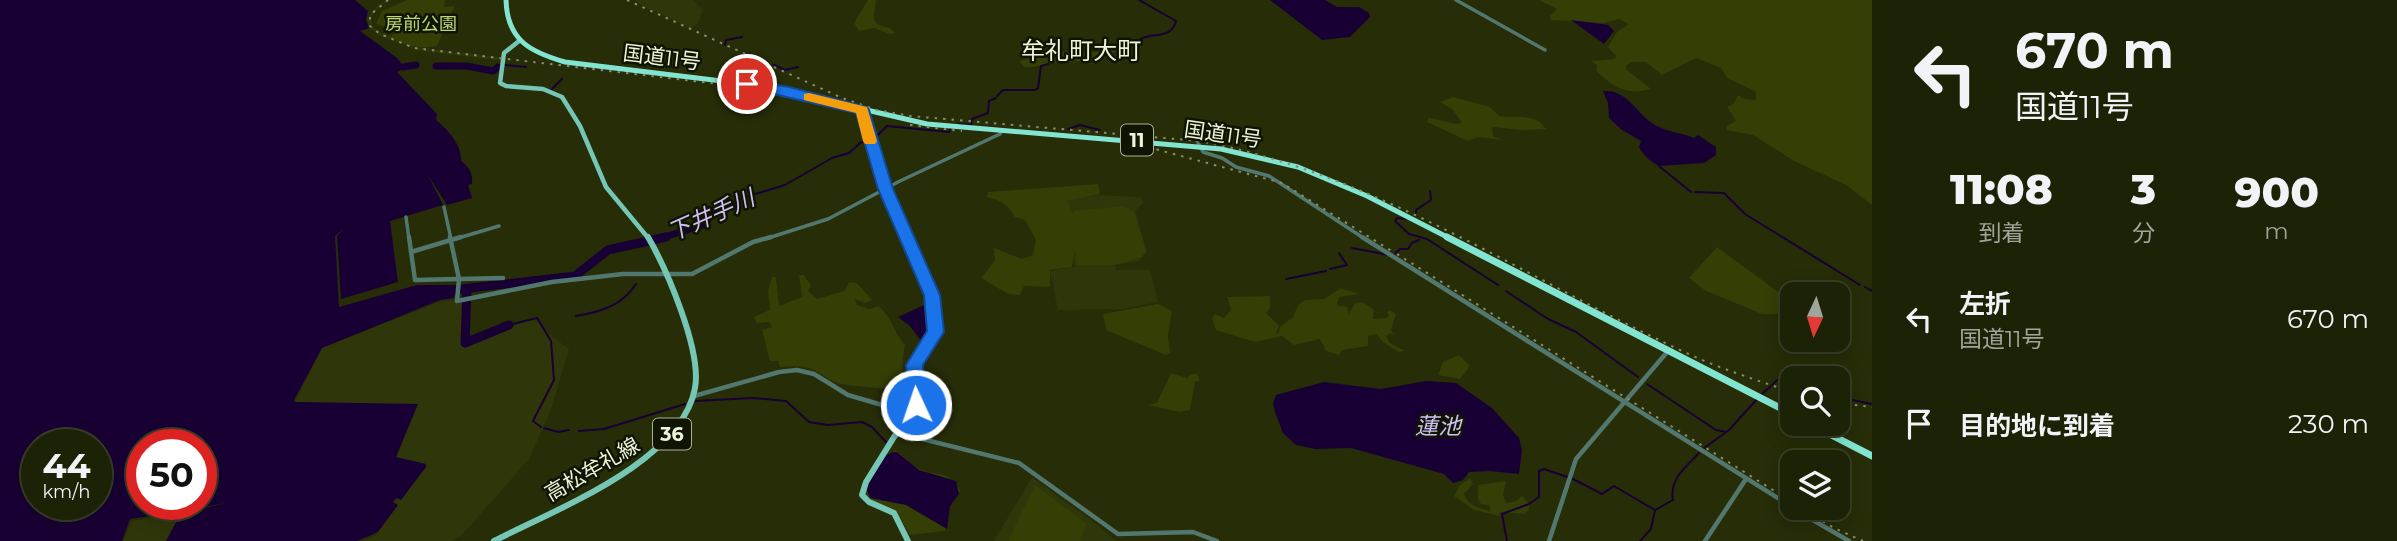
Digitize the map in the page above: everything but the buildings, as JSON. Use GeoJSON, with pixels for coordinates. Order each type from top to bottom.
{"type":"FeatureCollection","features":[{"type":"Feature","properties":{"kind":"highway"},"geometry":{"type":"LineString","coordinates":[[506,0],[508,26],[520,41]]}},
{"type":"Feature","properties":{"kind":"highway","name":"国道11号"},"geometry":{"type":"LineString","coordinates":[[520,41],[537,53],[565,62],[763,86],[927,124],[1199,146],[1271,159],[1333,180],[1780,408]]}},
{"type":"Feature","properties":{"kind":"highway"},"geometry":{"type":"LineString","coordinates":[[1833,436],[1872,456]]}},
{"type":"Feature","properties":{"kind":"main road","name":"高松牟礼線"},"geometry":{"type":"LineString","coordinates":[[494,541],[638,463],[673,433],[694,396],[696,372],[694,355],[667,275],[649,239],[601,179],[587,141],[561,96],[550,90],[510,87],[500,83],[504,53],[520,41]]}},
{"type":"Feature","properties":{"kind":"main road"},"geometry":{"type":"LineString","coordinates":[[862,110],[885,189],[928,285],[935,312],[935,332],[914,365],[917,397],[914,414],[898,433],[866,482],[862,495],[869,502],[894,513],[908,541]]}},
{"type":"Feature","properties":{"kind":"street"},"geometry":{"type":"LineString","coordinates":[[1455,0],[1545,50]]}},
{"type":"Feature","properties":{"kind":"street"},"geometry":{"type":"LineString","coordinates":[[444,207],[460,299],[552,282],[623,274],[682,276],[701,271],[753,242],[828,219],[999,134],[1002,130]]}},
{"type":"Feature","properties":{"kind":"street"},"geometry":{"type":"LineString","coordinates":[[1195,137],[1203,152],[1222,158],[1237,167],[1269,176],[1276,183],[1780,500]]}},
{"type":"Feature","properties":{"kind":"street"},"geometry":{"type":"LineString","coordinates":[[406,217],[415,280],[503,278]]}},
{"type":"Feature","properties":{"kind":"street"},"geometry":{"type":"LineString","coordinates":[[411,252],[499,226]]}},
{"type":"Feature","properties":{"kind":"street"},"geometry":{"type":"LineString","coordinates":[[1549,541],[1576,459],[1668,351]]}},
{"type":"Feature","properties":{"kind":"street"},"geometry":{"type":"LineString","coordinates":[[694,396],[779,372],[797,370],[814,374],[848,395],[914,414]]}},
{"type":"Feature","properties":{"kind":"street"},"geometry":{"type":"LineString","coordinates":[[898,433],[1019,463],[1118,534],[1131,537],[1179,530],[1193,531],[1217,541]]}},
{"type":"Feature","properties":{"kind":"street"},"geometry":{"type":"LineString","coordinates":[[1705,541],[1746,479]]}},
{"type":"Feature","properties":{"kind":"street"},"geometry":{"type":"LineString","coordinates":[[1813,520],[1849,541]]}},
{"type":"Feature","properties":{"kind":"shaded area"},"geometry":{"type":"Polygon","coordinates":[[[390,0],[379,7],[371,17],[372,26],[381,33],[415,47],[506,58],[505,61],[420,51],[378,35],[369,27],[367,20],[376,7],[390,0]]]}},
{"type":"Feature","properties":{"kind":"shaded area"},"geometry":{"type":"Polygon","coordinates":[[[635,0],[693,0],[703,10],[697,24],[690,28],[635,0]]]}},
{"type":"Feature","properties":{"kind":"shaded area"},"geometry":{"type":"Polygon","coordinates":[[[1098,195],[1140,197],[1144,202],[1135,211],[1147,251],[1139,261],[1115,265],[1116,270],[1150,270],[1158,302],[1122,309],[1058,310],[1050,271],[1075,267],[1063,200],[1098,195]]]}},
{"type":"Feature","properties":{"kind":"shaded area"},"geometry":{"type":"Polygon","coordinates":[[[464,298],[465,343],[534,317],[548,333],[569,349],[550,412],[529,459],[463,534],[452,541],[363,541],[378,534],[375,532],[397,504],[393,503],[426,467],[425,464],[396,458],[417,404],[295,402],[322,348],[439,302],[464,298]]]}},
{"type":"Feature","properties":{"kind":"shaded area"},"geometry":{"type":"Polygon","coordinates":[[[1032,477],[1099,526],[1116,541],[994,541],[1032,477]]]}},
{"type":"Feature","properties":{"kind":"shaded area"},"geometry":{"type":"Polygon","coordinates":[[[177,520],[170,541],[123,541],[132,521],[177,520]]]}},
{"type":"Feature","properties":{"kind":"green space","name":"房前公園"},"geometry":{"type":"Polygon","coordinates":[[[407,0],[445,0],[444,7],[455,6],[437,46],[419,47],[402,43],[390,37],[397,31],[376,24],[382,11],[407,0]]]}},
{"type":"Feature","properties":{"kind":"green space"},"geometry":{"type":"Polygon","coordinates":[[[868,0],[876,0],[876,22],[895,33],[888,34],[875,28],[859,31],[854,23],[868,0]]]}},
{"type":"Feature","properties":{"kind":"green space"},"geometry":{"type":"Polygon","coordinates":[[[1539,0],[1872,0],[1872,205],[1846,185],[1794,161],[1753,135],[1727,130],[1727,126],[1736,121],[1727,107],[1734,103],[1738,95],[1744,99],[1756,100],[1756,92],[1727,78],[1721,68],[1696,58],[1662,75],[1646,62],[1631,62],[1626,66],[1627,70],[1651,89],[1627,91],[1602,76],[1596,70],[1597,65],[1591,61],[1615,59],[1616,56],[1608,47],[1617,32],[1629,24],[1619,19],[1604,23],[1551,20],[1550,16],[1557,9],[1539,0]]]}},
{"type":"Feature","properties":{"kind":"green space"},"geometry":{"type":"Polygon","coordinates":[[[1126,38],[1138,41],[1098,60],[1033,67],[1024,67],[1019,61],[1059,52],[1108,52],[1126,38]]]}},
{"type":"Feature","properties":{"kind":"green space"},"geometry":{"type":"Polygon","coordinates":[[[1453,97],[1490,107],[1499,116],[1537,120],[1546,129],[1492,127],[1493,136],[1503,140],[1478,137],[1468,141],[1427,122],[1428,118],[1462,123],[1453,110],[1440,102],[1453,97]]]}},
{"type":"Feature","properties":{"kind":"green space"},"geometry":{"type":"Polygon","coordinates":[[[1098,184],[1100,194],[1067,201],[1073,214],[1074,211],[1123,206],[1134,211],[1146,251],[1142,257],[1114,265],[1077,265],[1075,249],[1072,267],[1050,270],[1050,287],[1024,286],[1020,295],[1008,294],[981,278],[995,260],[994,248],[1022,259],[1033,255],[1036,240],[1025,220],[1015,217],[1003,203],[986,197],[988,192],[1098,184]]]}},
{"type":"Feature","properties":{"kind":"green space"},"geometry":{"type":"Polygon","coordinates":[[[1717,247],[1780,293],[1780,314],[1762,314],[1706,291],[1689,278],[1717,247]]]}},
{"type":"Feature","properties":{"kind":"green space"},"geometry":{"type":"Polygon","coordinates":[[[799,275],[804,275],[811,286],[808,291],[817,299],[844,291],[849,282],[857,283],[872,300],[865,303],[855,299],[857,305],[870,309],[878,306],[883,310],[905,345],[904,375],[915,399],[911,402],[884,389],[837,383],[809,368],[780,367],[778,361],[770,361],[762,330],[772,327],[769,322],[757,323],[754,317],[770,310],[768,291],[772,277],[776,277],[779,306],[802,297],[799,275]]]}},
{"type":"Feature","properties":{"kind":"green space"},"geometry":{"type":"Polygon","coordinates":[[[1341,288],[1359,294],[1339,297],[1337,305],[1347,307],[1349,314],[1355,303],[1363,302],[1374,310],[1373,319],[1387,318],[1387,312],[1390,310],[1396,314],[1391,330],[1394,335],[1390,333],[1386,336],[1390,343],[1405,351],[1399,352],[1376,334],[1368,336],[1368,346],[1342,350],[1339,355],[1326,351],[1320,339],[1294,345],[1282,336],[1255,342],[1216,330],[1212,318],[1215,314],[1224,318],[1231,310],[1227,297],[1270,296],[1270,308],[1266,313],[1279,326],[1276,332],[1278,334],[1280,327],[1293,317],[1298,305],[1305,300],[1324,299],[1341,288]]]}},
{"type":"Feature","properties":{"kind":"green space"},"geometry":{"type":"Polygon","coordinates":[[[1158,304],[1172,311],[1168,336],[1170,353],[1166,355],[1106,330],[1103,314],[1158,304]]]}},
{"type":"Feature","properties":{"kind":"green space"},"geometry":{"type":"Polygon","coordinates":[[[1459,355],[1470,366],[1460,379],[1438,375],[1443,362],[1459,355]]]}},
{"type":"Feature","properties":{"kind":"green space"},"geometry":{"type":"Polygon","coordinates":[[[1171,373],[1187,378],[1191,374],[1197,374],[1200,381],[1195,382],[1190,410],[1179,412],[1148,405],[1157,403],[1171,373]]]}},
{"type":"Feature","properties":{"kind":"green space"},"geometry":{"type":"Polygon","coordinates":[[[896,450],[918,468],[948,477],[957,484],[960,491],[950,506],[945,531],[910,535],[899,517],[867,498],[867,485],[874,470],[896,450]]]}},
{"type":"Feature","properties":{"kind":"green space"},"geometry":{"type":"Polygon","coordinates":[[[1470,478],[1473,484],[1464,494],[1474,506],[1490,511],[1490,506],[1481,504],[1478,499],[1478,485],[1506,481],[1503,495],[1506,503],[1516,501],[1522,496],[1529,504],[1529,510],[1524,514],[1500,512],[1499,516],[1474,510],[1454,496],[1460,485],[1470,478]]]}},
{"type":"Feature","properties":{"kind":"green space"},"geometry":{"type":"Polygon","coordinates":[[[1035,485],[1087,524],[1080,541],[1008,541],[1035,485]]]}},
{"type":"Feature","properties":{"kind":"water"},"geometry":{"type":"Polygon","coordinates":[[[0,0],[355,0],[368,11],[366,20],[369,28],[360,31],[397,58],[405,68],[397,72],[437,114],[436,120],[457,144],[461,161],[471,173],[472,184],[468,185],[472,198],[447,205],[428,175],[443,205],[390,221],[398,282],[341,299],[337,236],[345,228],[335,236],[339,307],[417,285],[455,285],[454,298],[440,300],[322,348],[294,400],[418,404],[396,457],[426,464],[426,467],[401,500],[396,498],[393,502],[398,505],[378,532],[357,541],[166,541],[177,520],[217,520],[217,505],[231,502],[217,505],[217,429],[126,429],[126,520],[130,520],[122,541],[0,541],[0,0]]]}},
{"type":"Feature","properties":{"kind":"water"},"geometry":{"type":"Polygon","coordinates":[[[1270,0],[1325,0],[1337,7],[1359,7],[1369,13],[1370,17],[1350,37],[1322,40],[1270,0]]]}},
{"type":"Feature","properties":{"kind":"water"},"geometry":{"type":"Polygon","coordinates":[[[1571,20],[1608,25],[1614,31],[1604,44],[1571,20]]]}},
{"type":"Feature","properties":{"kind":"water"},"geometry":{"type":"Polygon","coordinates":[[[1603,91],[1620,94],[1650,122],[1661,128],[1694,138],[1698,135],[1716,147],[1716,155],[1704,163],[1656,165],[1640,150],[1641,141],[1622,130],[1609,118],[1608,103],[1603,91]]]}},
{"type":"Feature","properties":{"kind":"water"},"geometry":{"type":"Polygon","coordinates":[[[931,305],[931,332],[924,345],[910,326],[898,317],[922,306],[931,305]]]}},
{"type":"Feature","properties":{"kind":"water","name":"蓮池"},"geometry":{"type":"Polygon","coordinates":[[[1426,381],[1456,383],[1492,408],[1519,438],[1522,450],[1519,474],[1469,472],[1463,480],[1453,483],[1444,474],[1351,448],[1315,449],[1296,445],[1283,433],[1273,403],[1276,395],[1324,382],[1381,389],[1426,381]]]}},
{"type":"Feature","properties":{"kind":"water"},"geometry":{"type":"Polygon","coordinates":[[[897,452],[919,470],[956,481],[959,494],[950,506],[947,529],[906,505],[870,498],[866,488],[885,456],[897,452]]]}},
{"type":"Feature","properties":{"kind":"waterway","name":"下井手川"},"geometry":{"type":"LineString","coordinates":[[1119,54],[1143,38],[1167,33],[1176,21],[1139,0]]}},
{"type":"Feature","properties":{"kind":"waterway"},"geometry":{"type":"LineString","coordinates":[[725,45],[726,40],[742,37]]}},
{"type":"Feature","properties":{"kind":"waterway","name":"下井手川"},"geometry":{"type":"LineString","coordinates":[[997,96],[1003,90],[1035,90],[1038,88],[1041,66],[1048,64]]}},
{"type":"Feature","properties":{"kind":"waterway"},"geometry":{"type":"LineString","coordinates":[[403,67],[416,65]]}},
{"type":"Feature","properties":{"kind":"waterway"},"geometry":{"type":"LineString","coordinates":[[504,65],[526,67]]}},
{"type":"Feature","properties":{"kind":"waterway"},"geometry":{"type":"LineString","coordinates":[[774,65],[785,70],[798,67]]}},
{"type":"Feature","properties":{"kind":"waterway"},"geometry":{"type":"LineString","coordinates":[[436,66],[466,66],[493,71],[498,67]]}},
{"type":"Feature","properties":{"kind":"waterway"},"geometry":{"type":"LineString","coordinates":[[551,90],[562,79]]}},
{"type":"Feature","properties":{"kind":"waterway","name":"下井手川"},"geometry":{"type":"LineString","coordinates":[[959,124],[971,125],[972,119],[988,113],[989,101],[996,98]]}},
{"type":"Feature","properties":{"kind":"waterway"},"geometry":{"type":"LineString","coordinates":[[1068,129],[1080,125],[1100,130]]}},
{"type":"Feature","properties":{"kind":"waterway","name":"下井手川"},"geometry":{"type":"LineString","coordinates":[[713,214],[742,198],[785,185],[832,158],[849,153],[860,143],[876,137],[887,126],[949,132],[950,129]]}},
{"type":"Feature","properties":{"kind":"waterway"},"geometry":{"type":"LineString","coordinates":[[1659,166],[1691,192]]}},
{"type":"Feature","properties":{"kind":"waterway"},"geometry":{"type":"LineString","coordinates":[[1416,213],[1416,210],[1431,200],[1430,191]]}},
{"type":"Feature","properties":{"kind":"waterway"},"geometry":{"type":"LineString","coordinates":[[1695,192],[1724,193],[1745,214],[1860,285]]}},
{"type":"Feature","properties":{"kind":"waterway","name":"下井手川"},"geometry":{"type":"LineString","coordinates":[[660,238],[703,225],[713,214]]}},
{"type":"Feature","properties":{"kind":"waterway"},"geometry":{"type":"LineString","coordinates":[[1406,219],[1397,218],[1395,221],[1409,234],[1427,239],[1498,285]]}},
{"type":"Feature","properties":{"kind":"waterway","name":"下井手川"},"geometry":{"type":"LineString","coordinates":[[660,238],[666,237]]}},
{"type":"Feature","properties":{"kind":"waterway","name":"下井手川"},"geometry":{"type":"LineString","coordinates":[[444,291],[575,276],[608,250],[660,238]]}},
{"type":"Feature","properties":{"kind":"waterway"},"geometry":{"type":"LineString","coordinates":[[1395,254],[1400,249],[1408,249],[1412,243],[1419,240]]}},
{"type":"Feature","properties":{"kind":"waterway"},"geometry":{"type":"LineString","coordinates":[[1352,248],[1389,255]]}},
{"type":"Feature","properties":{"kind":"waterway"},"geometry":{"type":"LineString","coordinates":[[1330,269],[1347,265],[1339,253]]}},
{"type":"Feature","properties":{"kind":"waterway"},"geometry":{"type":"LineString","coordinates":[[1286,279],[1326,271]]}},
{"type":"Feature","properties":{"kind":"waterway"},"geometry":{"type":"LineString","coordinates":[[576,316],[610,307],[624,298],[636,284]]}},
{"type":"Feature","properties":{"kind":"waterway"},"geometry":{"type":"LineString","coordinates":[[1865,287],[1872,291]]}},
{"type":"Feature","properties":{"kind":"waterway"},"geometry":{"type":"LineString","coordinates":[[467,289],[465,343],[509,325]]}},
{"type":"Feature","properties":{"kind":"waterway"},"geometry":{"type":"LineString","coordinates":[[1506,291],[1548,319],[1576,332],[1638,377]]}},
{"type":"Feature","properties":{"kind":"waterway"},"geometry":{"type":"LineString","coordinates":[[509,325],[537,318],[551,341],[554,380],[533,421],[541,427]]}},
{"type":"Feature","properties":{"kind":"waterway"},"geometry":{"type":"LineString","coordinates":[[1762,394],[1780,378]]}},
{"type":"Feature","properties":{"kind":"waterway"},"geometry":{"type":"LineString","coordinates":[[1647,384],[1716,430],[1726,432]]}},
{"type":"Feature","properties":{"kind":"waterway"},"geometry":{"type":"LineString","coordinates":[[695,401],[753,398],[786,401],[809,422],[828,425],[862,422],[872,427],[886,442]]}},
{"type":"Feature","properties":{"kind":"waterway"},"geometry":{"type":"LineString","coordinates":[[1704,448],[1729,430],[1758,398]]}},
{"type":"Feature","properties":{"kind":"waterway"},"geometry":{"type":"LineString","coordinates":[[1850,399],[1872,404]]}},
{"type":"Feature","properties":{"kind":"waterway"},"geometry":{"type":"LineString","coordinates":[[579,431],[604,429],[685,404]]}},
{"type":"Feature","properties":{"kind":"waterway"},"geometry":{"type":"LineString","coordinates":[[544,428],[558,432],[569,430]]}},
{"type":"Feature","properties":{"kind":"waterway"},"geometry":{"type":"LineString","coordinates":[[1655,510],[1673,500],[1676,480],[1699,453]]}},
{"type":"Feature","properties":{"kind":"waterway"},"geometry":{"type":"LineString","coordinates":[[1507,541],[1502,514],[1529,504],[1539,497],[1539,471],[1544,469],[1573,479],[1602,494],[1614,486],[1655,510]]}},
{"type":"Feature","properties":{"kind":"waterway"},"geometry":{"type":"LineString","coordinates":[[1640,541],[1651,529],[1655,510]]}},
{"type":"Feature","properties":{"kind":"railway"},"geometry":{"type":"LineString","coordinates":[[388,0],[370,15],[370,26],[380,34],[414,48],[761,89],[855,112]]}},
{"type":"Feature","properties":{"kind":"railway"},"geometry":{"type":"LineString","coordinates":[[627,0],[842,98],[877,110],[910,116],[1199,141],[1263,156],[1385,201],[1692,355],[1780,388]]}},
{"type":"Feature","properties":{"kind":"railway"},"geometry":{"type":"LineString","coordinates":[[910,125],[962,131]]}},
{"type":"Feature","properties":{"kind":"railway"},"geometry":{"type":"LineString","coordinates":[[1140,145],[1282,183],[1395,253]]}},
{"type":"Feature","properties":{"kind":"railway"},"geometry":{"type":"LineString","coordinates":[[1397,254],[1780,494]]}},
{"type":"Feature","properties":{"kind":"railway"},"geometry":{"type":"LineString","coordinates":[[1850,404],[1872,407]]}},
{"type":"Feature","properties":{"kind":"railway"},"geometry":{"type":"LineString","coordinates":[[1821,520],[1863,541]]}},
{"type":"Feature","properties":{"kind":"slow traffic"},"geometry":{"type":"LineString","coordinates":[[809,97],[862,110],[870,141]]}},
{"type":"Feature","properties":{"kind":"district","name":"牟礼町大町"},"geometry":{"type":"Point","coordinates":[1081,50]}},
{"type":"Feature","properties":{"kind":"route"},"geometry":{"type":"LineString","coordinates":[[747,84],[862,110],[872,152],[885,189],[932,295],[935,332],[914,365],[916,405]]}}]}
